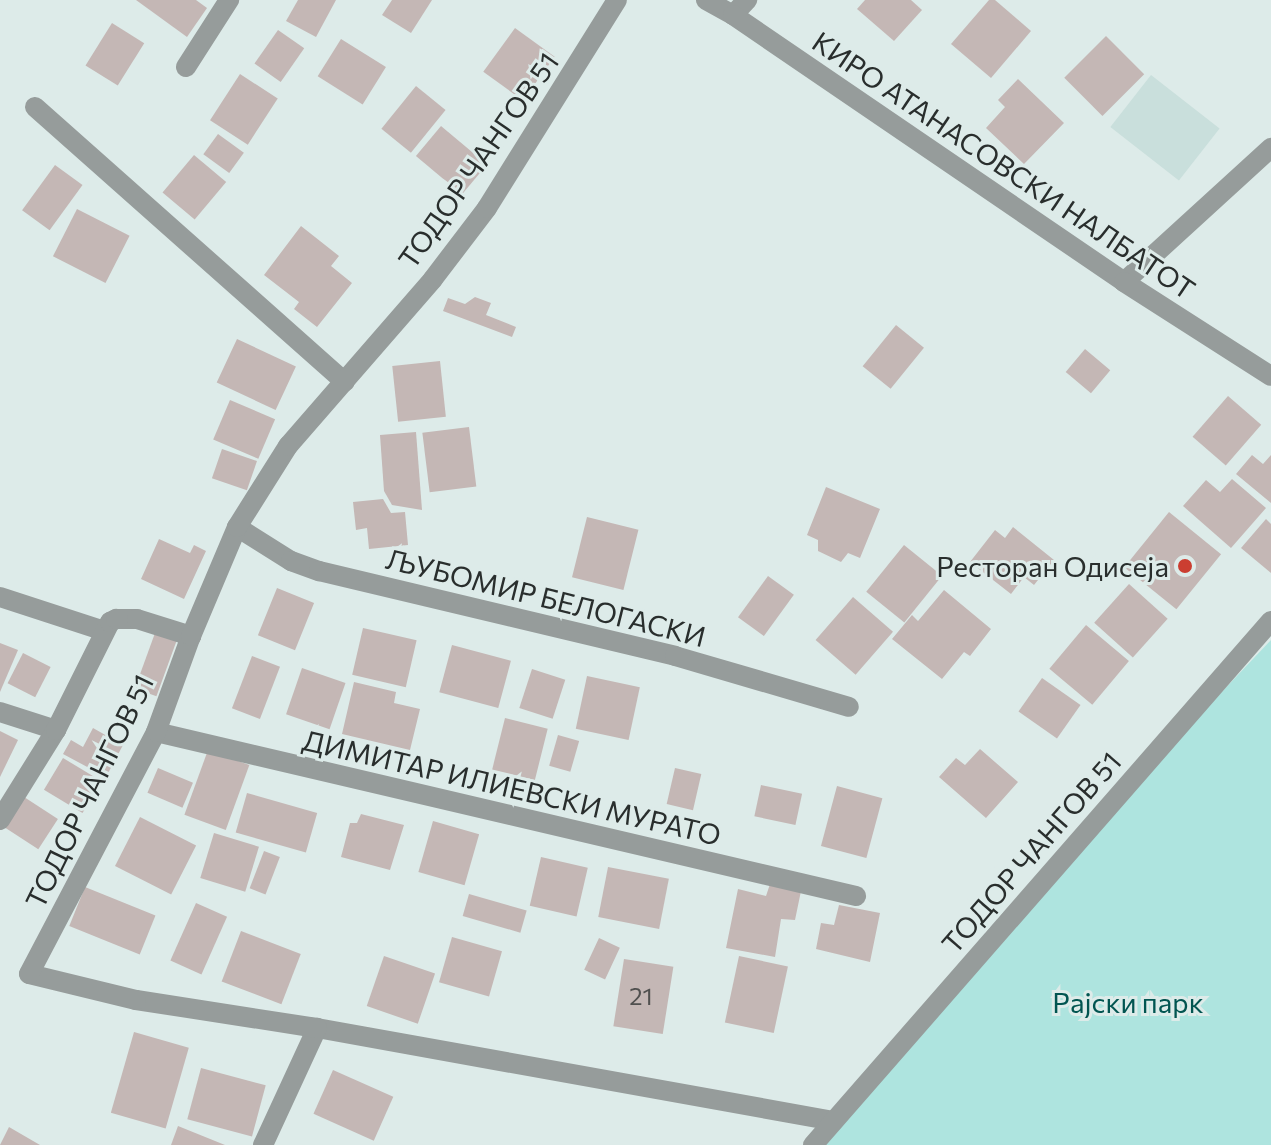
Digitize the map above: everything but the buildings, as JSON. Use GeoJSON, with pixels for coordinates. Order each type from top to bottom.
{"type":"FeatureCollection","features":[{"type":"Feature","properties":{"kind":"street"},"geometry":{"type":"LineString","coordinates":[[186,67],[229,0]]}},
{"type":"Feature","properties":{"kind":"street","name":"ТОДОР ЧАНГОВ 51"},"geometry":{"type":"LineString","coordinates":[[617,0],[487,208],[433,279],[288,446],[237,527],[191,636],[156,732],[29,974],[136,1000],[317,1028],[834,1121]]}},
{"type":"Feature","properties":{"kind":"street","name":"КИРО АТАНАСОВСКИ НАЛБАТОТ"},"geometry":{"type":"LineString","coordinates":[[706,0],[740,7],[1124,282],[1271,376]]}},
{"type":"Feature","properties":{"kind":"street"},"geometry":{"type":"LineString","coordinates":[[35,107],[345,382]]}},
{"type":"Feature","properties":{"kind":"street"},"geometry":{"type":"LineString","coordinates":[[1124,282],[1271,148]]}},
{"type":"Feature","properties":{"kind":"street","name":"ЉУБОМИР БЕЛОГАСКИ"},"geometry":{"type":"LineString","coordinates":[[237,527],[291,561],[319,571],[675,656],[849,707]]}},
{"type":"Feature","properties":{"kind":"street"},"geometry":{"type":"LineString","coordinates":[[0,597],[104,631]]}},
{"type":"Feature","properties":{"kind":"street"},"geometry":{"type":"LineString","coordinates":[[0,820],[56,730],[104,631],[116,619],[130,618],[191,636]]}},
{"type":"Feature","properties":{"kind":"street","name":"ТОДОР ЧАНГОВ 51"},"geometry":{"type":"LineString","coordinates":[[813,1145],[1271,621]]}},
{"type":"Feature","properties":{"kind":"street"},"geometry":{"type":"LineString","coordinates":[[0,712],[56,730]]}},
{"type":"Feature","properties":{"kind":"street","name":"ДИМИТАР ИЛИЕВСКИ МУРАТО"},"geometry":{"type":"LineString","coordinates":[[156,732],[856,896]]}},
{"type":"Feature","properties":{"kind":"street"},"geometry":{"type":"LineString","coordinates":[[263,1145],[317,1028]]}},
{"type":"Feature","properties":{"kind":"shaded area"},"geometry":{"type":"Polygon","coordinates":[[[1151,75],[1220,129],[1179,181],[1110,127],[1151,75]]]}},
{"type":"Feature","properties":{"kind":"green space","name":"Рајски парк"},"geometry":{"type":"Polygon","coordinates":[[[1271,640],[1271,1145],[813,1145],[1051,872],[1271,640]]]}},
{"type":"Feature","properties":{"kind":"place","name":"Ресторан Одисеја"},"geometry":{"type":"Point","coordinates":[1185,566]}}]}
